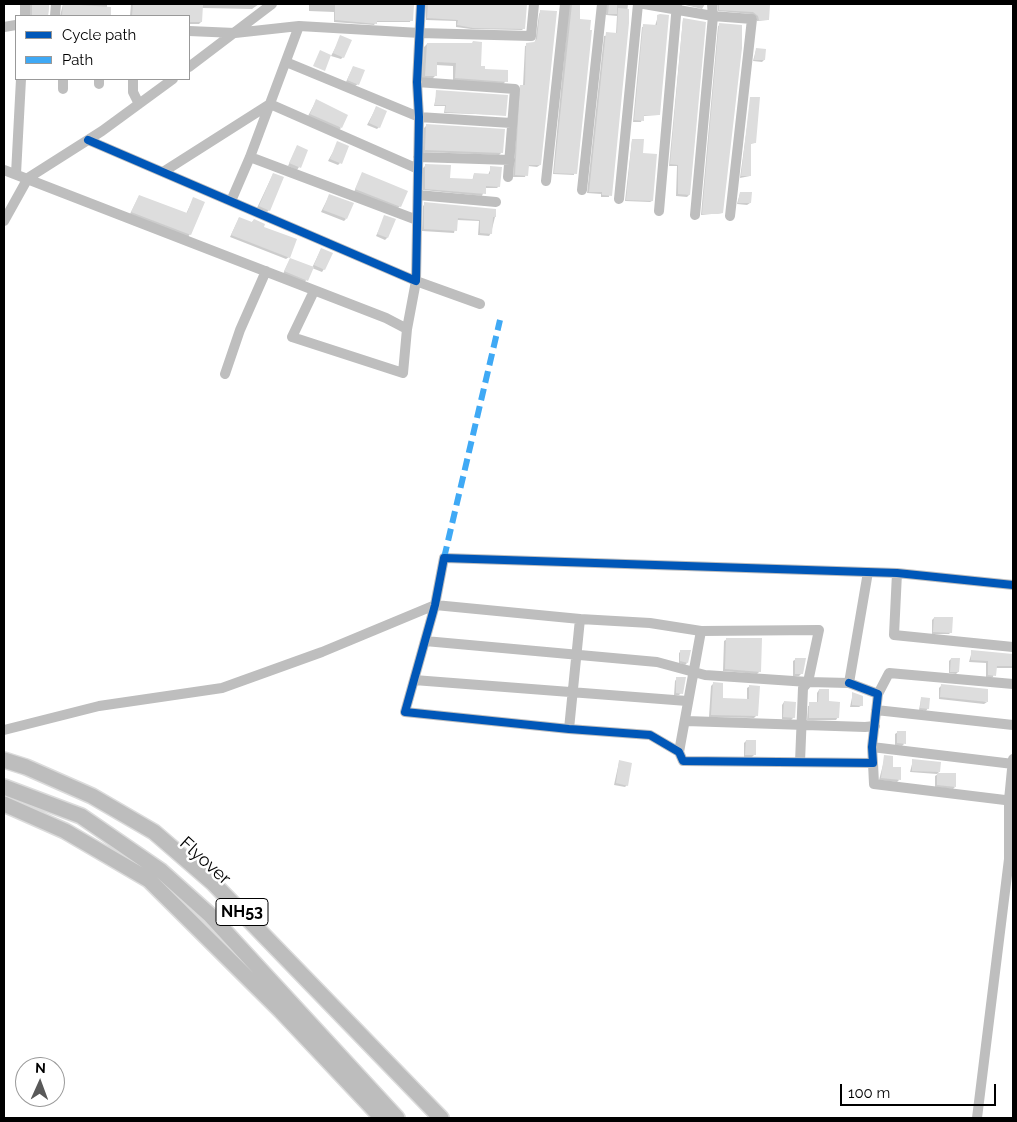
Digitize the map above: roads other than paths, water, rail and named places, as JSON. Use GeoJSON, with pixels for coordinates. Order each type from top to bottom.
{"type":"FeatureCollection","features":[{"type":"Feature","properties":{"kind":"highway","name":"NH53"},"geometry":{"type":"LineString","coordinates":[[4,760],[26,767],[92,796],[154,832],[213,883],[441,1118]]}},
{"type":"Feature","properties":{"kind":"highway","name":"Flyover"},"geometry":{"type":"LineString","coordinates":[[4,768],[31,776],[106,808],[173,855],[223,902],[428,1118]]}},
{"type":"Feature","properties":{"kind":"highway","name":"Flyover"},"geometry":{"type":"LineString","coordinates":[[4,787],[81,816],[161,871],[210,915],[397,1118]]}},
{"type":"Feature","properties":{"kind":"highway","name":"NH53"},"geometry":{"type":"LineString","coordinates":[[4,804],[65,831],[149,880],[281,1011],[382,1118]]}},
{"type":"Feature","properties":{"kind":"street"},"geometry":{"type":"LineString","coordinates":[[190,66],[272,4]]}},
{"type":"Feature","properties":{"kind":"street"},"geometry":{"type":"LineString","coordinates":[[314,291],[292,337],[403,373],[407,329],[416,282],[419,117],[417,82],[420,4]]}},
{"type":"Feature","properties":{"kind":"street"},"geometry":{"type":"LineString","coordinates":[[190,31],[235,33],[299,26],[420,33],[531,36],[534,4]]}},
{"type":"Feature","properties":{"kind":"street"},"geometry":{"type":"LineString","coordinates":[[546,181],[565,4]]}},
{"type":"Feature","properties":{"kind":"street"},"geometry":{"type":"LineString","coordinates":[[582,190],[602,4]]}},
{"type":"Feature","properties":{"kind":"street"},"geometry":{"type":"LineString","coordinates":[[619,199],[638,4]]}},
{"type":"Feature","properties":{"kind":"street"},"geometry":{"type":"LineString","coordinates":[[648,4],[678,7],[712,16],[752,18],[730,216]]}},
{"type":"Feature","properties":{"kind":"street"},"geometry":{"type":"LineString","coordinates":[[695,215],[712,4]]}},
{"type":"Feature","properties":{"kind":"street"},"geometry":{"type":"LineString","coordinates":[[660,211],[678,7]]}},
{"type":"Feature","properties":{"kind":"street"},"geometry":{"type":"LineString","coordinates":[[231,201],[250,157],[299,26]]}},
{"type":"Feature","properties":{"kind":"street"},"geometry":{"type":"LineString","coordinates":[[286,62],[419,117],[511,123]]}},
{"type":"Feature","properties":{"kind":"street"},"geometry":{"type":"LineString","coordinates":[[16,174],[21,80]]}},
{"type":"Feature","properties":{"kind":"street"},"geometry":{"type":"LineString","coordinates":[[133,80],[133,92],[139,104]]}},
{"type":"Feature","properties":{"kind":"street"},"geometry":{"type":"LineString","coordinates":[[4,221],[28,178],[88,140],[172,80]]}},
{"type":"Feature","properties":{"kind":"street"},"geometry":{"type":"LineString","coordinates":[[417,82],[515,89],[508,177]]}},
{"type":"Feature","properties":{"kind":"street"},"geometry":{"type":"LineString","coordinates":[[270,104],[418,169]]}},
{"type":"Feature","properties":{"kind":"street"},"geometry":{"type":"LineString","coordinates":[[163,172],[270,104]]}},
{"type":"Feature","properties":{"kind":"street"},"geometry":{"type":"LineString","coordinates":[[88,140],[416,282],[480,304]]}},
{"type":"Feature","properties":{"kind":"street"},"geometry":{"type":"LineString","coordinates":[[250,157],[417,220]]}},
{"type":"Feature","properties":{"kind":"street"},"geometry":{"type":"LineString","coordinates":[[418,157],[510,160]]}},
{"type":"Feature","properties":{"kind":"street"},"geometry":{"type":"LineString","coordinates":[[4,170],[386,318],[407,329]]}},
{"type":"Feature","properties":{"kind":"street"},"geometry":{"type":"LineString","coordinates":[[418,195],[496,202]]}},
{"type":"Feature","properties":{"kind":"street"},"geometry":{"type":"LineString","coordinates":[[225,374],[240,330],[266,271]]}},
{"type":"Feature","properties":{"kind":"street"},"geometry":{"type":"LineString","coordinates":[[873,762],[683,761],[679,752],[650,735],[569,729],[405,712],[435,604],[444,558],[896,573],[1013,585]]}},
{"type":"Feature","properties":{"kind":"street"},"geometry":{"type":"LineString","coordinates":[[849,683],[868,572]]}},
{"type":"Feature","properties":{"kind":"street"},"geometry":{"type":"LineString","coordinates":[[896,573],[894,635],[1013,647]]}},
{"type":"Feature","properties":{"kind":"street"},"geometry":{"type":"LineString","coordinates":[[4,730],[100,706],[222,688],[322,652],[435,604],[580,619],[650,623],[701,631],[819,630],[808,682],[803,688],[800,762]]}},
{"type":"Feature","properties":{"kind":"street"},"geometry":{"type":"LineString","coordinates":[[569,729],[580,619]]}},
{"type":"Feature","properties":{"kind":"street"},"geometry":{"type":"LineString","coordinates":[[679,752],[686,721],[686,701],[701,631]]}},
{"type":"Feature","properties":{"kind":"street"},"geometry":{"type":"LineString","coordinates":[[425,641],[657,662],[705,676],[849,683],[878,694]]}},
{"type":"Feature","properties":{"kind":"street"},"geometry":{"type":"LineString","coordinates":[[1011,801],[874,784],[872,747],[878,694],[889,673],[1013,684]]}},
{"type":"Feature","properties":{"kind":"street"},"geometry":{"type":"LineString","coordinates":[[414,680],[686,701]]}},
{"type":"Feature","properties":{"kind":"street"},"geometry":{"type":"LineString","coordinates":[[876,710],[1013,725]]}},
{"type":"Feature","properties":{"kind":"street"},"geometry":{"type":"LineString","coordinates":[[686,721],[875,726]]}},
{"type":"Feature","properties":{"kind":"street"},"geometry":{"type":"LineString","coordinates":[[872,747],[1013,762],[1010,859],[977,1118]]}}]}
